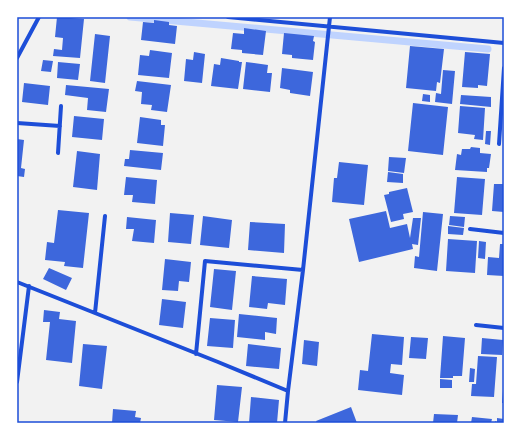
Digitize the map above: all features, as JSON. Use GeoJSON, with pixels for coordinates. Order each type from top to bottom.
{"type":"FeatureCollection","features":[{"type":"Feature","properties":{"kind":"street"},"geometry":{"type":"LineString","coordinates":[[17,58],[39,17]]}},
{"type":"Feature","properties":{"kind":"street"},"geometry":{"type":"LineString","coordinates":[[228,17],[504,43]]}},
{"type":"Feature","properties":{"kind":"street"},"geometry":{"type":"LineString","coordinates":[[285,423],[330,17]]}},
{"type":"Feature","properties":{"kind":"street"},"geometry":{"type":"LineString","coordinates":[[499,144],[503,107],[504,68]]}},
{"type":"Feature","properties":{"kind":"street"},"geometry":{"type":"LineString","coordinates":[[58,153],[61,106]]}},
{"type":"Feature","properties":{"kind":"street"},"geometry":{"type":"LineString","coordinates":[[17,123],[60,126]]}},
{"type":"Feature","properties":{"kind":"street"},"geometry":{"type":"LineString","coordinates":[[95,313],[105,216]]}},
{"type":"Feature","properties":{"kind":"street"},"geometry":{"type":"LineString","coordinates":[[470,229],[504,233]]}},
{"type":"Feature","properties":{"kind":"street"},"geometry":{"type":"LineString","coordinates":[[196,354],[205,261],[303,270]]}},
{"type":"Feature","properties":{"kind":"street"},"geometry":{"type":"LineString","coordinates":[[17,282],[288,391]]}},
{"type":"Feature","properties":{"kind":"street"},"geometry":{"type":"LineString","coordinates":[[17,382],[29,286]]}},
{"type":"Feature","properties":{"kind":"street"},"geometry":{"type":"LineString","coordinates":[[476,325],[504,328]]}},
{"type":"Feature","properties":{"kind":"building"},"geometry":{"type":"Polygon","coordinates":[[[57,17],[84,19],[80,58],[53,56],[54,49],[62,50],[63,38],[55,37],[57,17]]]}},
{"type":"Feature","properties":{"kind":"building"},"geometry":{"type":"Polygon","coordinates":[[[154,20],[169,22],[169,25],[177,26],[175,44],[141,40],[143,22],[154,23],[154,20]]]}},
{"type":"Feature","properties":{"kind":"building"},"geometry":{"type":"Polygon","coordinates":[[[244,28],[266,31],[263,55],[242,53],[242,50],[231,49],[233,33],[244,34],[244,28]]]}},
{"type":"Feature","properties":{"kind":"building"},"geometry":{"type":"Polygon","coordinates":[[[284,33],[314,36],[313,41],[315,42],[313,60],[292,58],[292,55],[282,54],[284,33]]]}},
{"type":"Feature","properties":{"kind":"building"},"geometry":{"type":"Polygon","coordinates":[[[95,34],[110,36],[105,83],[90,81],[95,34]]]}},
{"type":"Feature","properties":{"kind":"building"},"geometry":{"type":"Polygon","coordinates":[[[410,46],[444,49],[440,83],[437,82],[436,91],[406,88],[410,46]]]}},
{"type":"Feature","properties":{"kind":"building"},"geometry":{"type":"Polygon","coordinates":[[[150,50],[172,53],[169,78],[138,75],[140,55],[149,56],[150,50]]]}},
{"type":"Feature","properties":{"kind":"building"},"geometry":{"type":"Polygon","coordinates":[[[194,52],[205,54],[202,83],[184,81],[186,59],[193,60],[194,52]]]}},
{"type":"Feature","properties":{"kind":"building"},"geometry":{"type":"Polygon","coordinates":[[[465,52],[490,54],[487,86],[478,85],[478,88],[462,87],[465,52]]]}},
{"type":"Feature","properties":{"kind":"building"},"geometry":{"type":"Polygon","coordinates":[[[221,58],[242,62],[238,89],[211,86],[214,64],[220,65],[221,58]]]}},
{"type":"Feature","properties":{"kind":"building"},"geometry":{"type":"Polygon","coordinates":[[[43,60],[53,61],[51,72],[41,71],[43,60]]]}},
{"type":"Feature","properties":{"kind":"building"},"geometry":{"type":"Polygon","coordinates":[[[58,62],[80,64],[78,80],[57,78],[58,62]]]}},
{"type":"Feature","properties":{"kind":"building"},"geometry":{"type":"Polygon","coordinates":[[[246,62],[268,65],[267,73],[272,73],[270,92],[243,89],[246,62]]]}},
{"type":"Feature","properties":{"kind":"building"},"geometry":{"type":"Polygon","coordinates":[[[282,68],[313,72],[310,96],[290,93],[290,90],[280,88],[282,68]]]}},
{"type":"Feature","properties":{"kind":"building"},"geometry":{"type":"Polygon","coordinates":[[[443,70],[455,71],[452,104],[435,102],[436,93],[441,94],[443,70]]]}},
{"type":"Feature","properties":{"kind":"building"},"geometry":{"type":"Polygon","coordinates":[[[137,81],[171,85],[167,112],[151,110],[152,105],[141,104],[142,92],[135,91],[137,81]]]}},
{"type":"Feature","properties":{"kind":"building"},"geometry":{"type":"Polygon","coordinates":[[[24,83],[50,86],[48,105],[22,102],[24,83]]]}},
{"type":"Feature","properties":{"kind":"building"},"geometry":{"type":"Polygon","coordinates":[[[66,85],[109,89],[106,112],[87,110],[88,98],[65,95],[66,85]]]}},
{"type":"Feature","properties":{"kind":"building"},"geometry":{"type":"Polygon","coordinates":[[[423,94],[430,95],[430,102],[422,101],[423,94]]]}},
{"type":"Feature","properties":{"kind":"building"},"geometry":{"type":"Polygon","coordinates":[[[461,95],[491,97],[491,107],[460,104],[461,95]]]}},
{"type":"Feature","properties":{"kind":"building"},"geometry":{"type":"Polygon","coordinates":[[[413,103],[448,107],[443,155],[408,151],[413,103]]]}},
{"type":"Feature","properties":{"kind":"building"},"geometry":{"type":"Polygon","coordinates":[[[460,106],[485,108],[483,140],[474,139],[475,135],[458,133],[460,106]]]}},
{"type":"Feature","properties":{"kind":"building"},"geometry":{"type":"Polygon","coordinates":[[[74,116],[104,119],[102,140],[72,137],[74,116]]]}},
{"type":"Feature","properties":{"kind":"building"},"geometry":{"type":"Polygon","coordinates":[[[140,117],[161,120],[161,125],[165,125],[163,146],[137,143],[140,117]]]}},
{"type":"Feature","properties":{"kind":"building"},"geometry":{"type":"Polygon","coordinates":[[[486,131],[491,131],[490,145],[485,144],[486,131]]]}},
{"type":"Feature","properties":{"kind":"building"},"geometry":{"type":"Polygon","coordinates":[[[17,139],[24,140],[21,168],[25,169],[24,177],[17,176],[17,139]]]}},
{"type":"Feature","properties":{"kind":"building"},"geometry":{"type":"Polygon","coordinates":[[[471,147],[480,148],[480,153],[491,154],[487,172],[455,170],[457,154],[461,155],[462,149],[470,149],[471,147]]]}},
{"type":"Feature","properties":{"kind":"building"},"geometry":{"type":"Polygon","coordinates":[[[130,150],[163,153],[161,170],[124,166],[125,159],[129,159],[130,150]]]}},
{"type":"Feature","properties":{"kind":"building"},"geometry":{"type":"Polygon","coordinates":[[[77,151],[100,154],[97,190],[73,187],[77,151]]]}},
{"type":"Feature","properties":{"kind":"building"},"geometry":{"type":"Polygon","coordinates":[[[389,157],[406,158],[404,173],[388,171],[389,157]]]}},
{"type":"Feature","properties":{"kind":"building"},"geometry":{"type":"Polygon","coordinates":[[[339,162],[368,165],[364,205],[332,202],[334,178],[337,178],[339,162]]]}},
{"type":"Feature","properties":{"kind":"building"},"geometry":{"type":"Polygon","coordinates":[[[388,172],[403,174],[403,183],[387,182],[388,172]]]}},
{"type":"Feature","properties":{"kind":"building"},"geometry":{"type":"Polygon","coordinates":[[[126,177],[157,180],[155,204],[132,202],[133,195],[124,195],[126,177]]]}},
{"type":"Feature","properties":{"kind":"building"},"geometry":{"type":"Polygon","coordinates":[[[457,177],[485,179],[482,215],[454,213],[457,177]]]}},
{"type":"Feature","properties":{"kind":"building"},"geometry":{"type":"Polygon","coordinates":[[[494,184],[504,184],[504,212],[492,211],[494,184]]]}},
{"type":"Feature","properties":{"kind":"building"},"geometry":{"type":"Polygon","coordinates":[[[407,188],[413,212],[403,214],[404,219],[391,222],[384,195],[389,194],[389,192],[407,188]]]}},
{"type":"Feature","properties":{"kind":"building"},"geometry":{"type":"Polygon","coordinates":[[[58,210],[89,213],[83,268],[64,266],[65,262],[45,260],[47,242],[54,243],[58,210]]]}},
{"type":"Feature","properties":{"kind":"building"},"geometry":{"type":"Polygon","coordinates":[[[386,211],[390,228],[407,224],[410,238],[413,218],[421,218],[418,245],[412,244],[413,249],[359,262],[349,219],[386,211]]]}},
{"type":"Feature","properties":{"kind":"building"},"geometry":{"type":"Polygon","coordinates":[[[423,212],[443,214],[437,271],[414,268],[415,256],[419,257],[423,212]]]}},
{"type":"Feature","properties":{"kind":"building"},"geometry":{"type":"Polygon","coordinates":[[[170,213],[194,215],[191,244],[168,242],[170,213]]]}},
{"type":"Feature","properties":{"kind":"building"},"geometry":{"type":"Polygon","coordinates":[[[203,216],[232,220],[229,248],[200,245],[203,216]]]}},
{"type":"Feature","properties":{"kind":"building"},"geometry":{"type":"Polygon","coordinates":[[[450,216],[465,217],[464,227],[449,225],[450,216]]]}},
{"type":"Feature","properties":{"kind":"building"},"geometry":{"type":"Polygon","coordinates":[[[127,217],[156,220],[154,243],[132,241],[134,229],[126,229],[127,217]]]}},
{"type":"Feature","properties":{"kind":"building"},"geometry":{"type":"Polygon","coordinates":[[[250,222],[285,224],[284,253],[248,250],[250,222]]]}},
{"type":"Feature","properties":{"kind":"building"},"geometry":{"type":"Polygon","coordinates":[[[448,226],[464,228],[463,235],[448,234],[448,226]]]}},
{"type":"Feature","properties":{"kind":"building"},"geometry":{"type":"Polygon","coordinates":[[[448,239],[477,241],[475,273],[446,271],[448,239]]]}},
{"type":"Feature","properties":{"kind":"building"},"geometry":{"type":"Polygon","coordinates":[[[479,241],[486,242],[485,259],[478,258],[479,241]]]}},
{"type":"Feature","properties":{"kind":"building"},"geometry":{"type":"Polygon","coordinates":[[[500,244],[504,244],[504,276],[487,275],[488,257],[499,258],[500,244]]]}},
{"type":"Feature","properties":{"kind":"building"},"geometry":{"type":"Polygon","coordinates":[[[165,259],[191,262],[189,282],[179,281],[178,291],[162,290],[165,259]]]}},
{"type":"Feature","properties":{"kind":"building"},"geometry":{"type":"Polygon","coordinates":[[[49,268],[72,278],[66,290],[43,279],[49,268]]]}},
{"type":"Feature","properties":{"kind":"building"},"geometry":{"type":"Polygon","coordinates":[[[214,269],[236,271],[232,310],[210,307],[214,269]]]}},
{"type":"Feature","properties":{"kind":"building"},"geometry":{"type":"Polygon","coordinates":[[[252,276],[287,279],[285,305],[268,303],[267,309],[249,307],[252,276]]]}},
{"type":"Feature","properties":{"kind":"building"},"geometry":{"type":"Polygon","coordinates":[[[162,299],[186,302],[183,328],[159,325],[162,299]]]}},
{"type":"Feature","properties":{"kind":"building"},"geometry":{"type":"Polygon","coordinates":[[[44,310],[60,312],[59,319],[76,321],[72,363],[46,360],[50,322],[43,322],[44,310]]]}},
{"type":"Feature","properties":{"kind":"building"},"geometry":{"type":"Polygon","coordinates":[[[239,314],[277,318],[276,334],[265,332],[265,340],[237,337],[239,314]]]}},
{"type":"Feature","properties":{"kind":"building"},"geometry":{"type":"Polygon","coordinates":[[[210,318],[235,320],[233,348],[207,346],[210,318]]]}},
{"type":"Feature","properties":{"kind":"building"},"geometry":{"type":"Polygon","coordinates":[[[372,334],[404,337],[402,365],[391,364],[390,373],[404,375],[402,395],[358,390],[360,370],[368,371],[372,334]]]}},
{"type":"Feature","properties":{"kind":"building"},"geometry":{"type":"Polygon","coordinates":[[[443,336],[465,338],[462,376],[440,378],[443,336]]]}},
{"type":"Feature","properties":{"kind":"building"},"geometry":{"type":"Polygon","coordinates":[[[411,337],[428,338],[426,359],[409,358],[411,337]]]}},
{"type":"Feature","properties":{"kind":"building"},"geometry":{"type":"Polygon","coordinates":[[[482,338],[503,340],[502,355],[481,354],[482,338]]]}},
{"type":"Feature","properties":{"kind":"building"},"geometry":{"type":"Polygon","coordinates":[[[304,340],[319,342],[317,366],[302,364],[304,340]]]}},
{"type":"Feature","properties":{"kind":"building"},"geometry":{"type":"Polygon","coordinates":[[[83,344],[107,346],[102,389],[79,386],[83,344]]]}},
{"type":"Feature","properties":{"kind":"building"},"geometry":{"type":"Polygon","coordinates":[[[248,344],[281,348],[279,369],[246,366],[248,344]]]}},
{"type":"Feature","properties":{"kind":"building"},"geometry":{"type":"Polygon","coordinates":[[[478,356],[497,357],[494,397],[471,396],[472,384],[476,384],[478,356]]]}},
{"type":"Feature","properties":{"kind":"building"},"geometry":{"type":"Polygon","coordinates":[[[470,368],[475,369],[474,382],[469,382],[470,368]]]}},
{"type":"Feature","properties":{"kind":"building"},"geometry":{"type":"Polygon","coordinates":[[[440,379],[452,380],[452,388],[440,388],[440,379]]]}},
{"type":"Feature","properties":{"kind":"building"},"geometry":{"type":"Polygon","coordinates":[[[217,385],[242,387],[238,422],[214,420],[217,385]]]}},
{"type":"Feature","properties":{"kind":"building"},"geometry":{"type":"Polygon","coordinates":[[[503,391],[504,403],[502,403],[503,391]]]}},
{"type":"Feature","properties":{"kind":"building"},"geometry":{"type":"Polygon","coordinates":[[[251,397],[279,400],[277,423],[249,423],[251,397]]]}},
{"type":"Feature","properties":{"kind":"building"},"geometry":{"type":"Polygon","coordinates":[[[351,407],[357,423],[317,423],[316,421],[351,407]]]}},
{"type":"Feature","properties":{"kind":"building"},"geometry":{"type":"Polygon","coordinates":[[[113,409],[136,411],[135,417],[141,418],[140,423],[112,423],[113,409]]]}},
{"type":"Feature","properties":{"kind":"building"},"geometry":{"type":"Polygon","coordinates":[[[434,414],[458,415],[457,423],[433,423],[434,414]]]}},
{"type":"Feature","properties":{"kind":"building"},"geometry":{"type":"Polygon","coordinates":[[[472,417],[492,419],[491,423],[471,423],[472,417]]]}},
{"type":"Feature","properties":{"kind":"building"},"geometry":{"type":"Polygon","coordinates":[[[497,418],[504,419],[504,423],[495,423],[495,421],[497,422],[497,418]]]}},
{"type":"Feature","properties":{"kind":"waterway"},"geometry":{"type":"LineString","coordinates":[[130,17],[488,49]]}}]}
